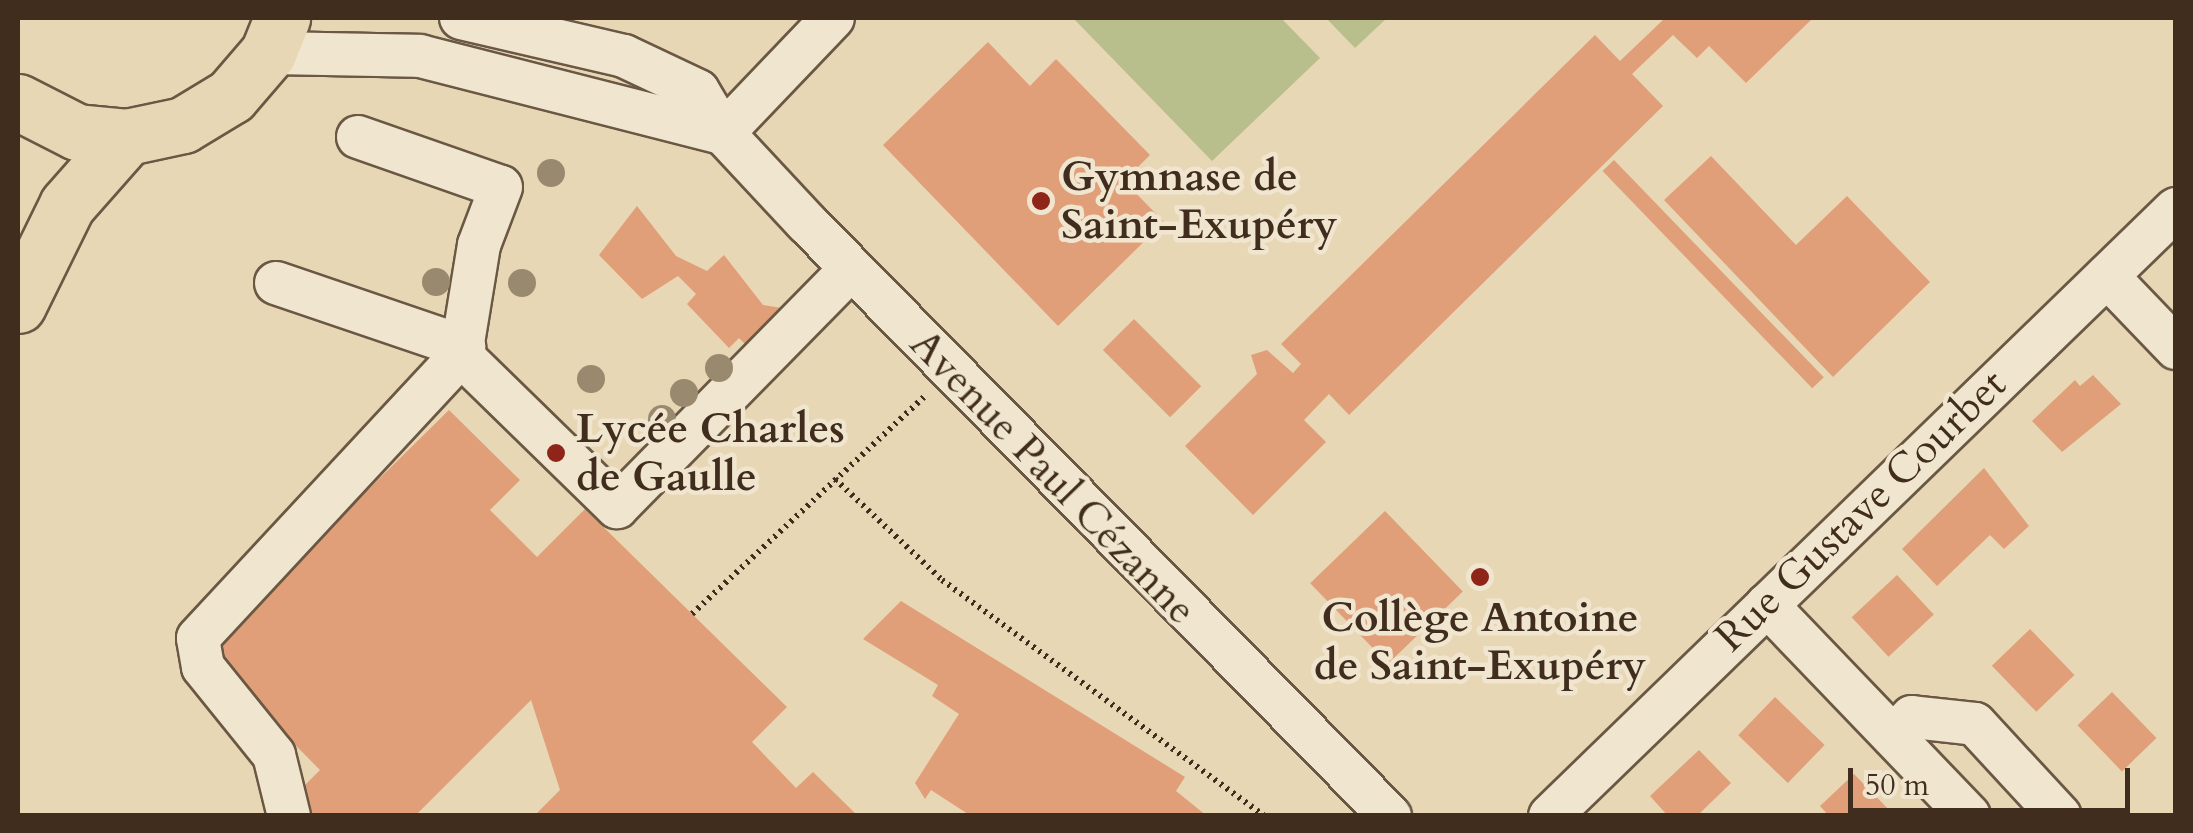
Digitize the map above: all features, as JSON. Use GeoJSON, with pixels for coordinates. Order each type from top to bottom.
{"type":"FeatureCollection","features":[{"type":"Feature","properties":{"kind":"main road"},"geometry":{"type":"LineString","coordinates":[[18,102],[77,132],[127,137],[183,126],[232,96],[275,35]]}},
{"type":"Feature","properties":{"kind":"main road"},"geometry":{"type":"LineString","coordinates":[[18,305],[67,205],[127,137]]}},
{"type":"Feature","properties":{"kind":"street","name":"Avenue Paul Cézanne"},"geometry":{"type":"LineString","coordinates":[[461,18],[624,56],[698,91],[724,133],[851,269],[1390,816]]}},
{"type":"Feature","properties":{"kind":"street"},"geometry":{"type":"LineString","coordinates":[[275,35],[420,56],[724,133],[833,18]]}},
{"type":"Feature","properties":{"kind":"street"},"geometry":{"type":"LineString","coordinates":[[290,816],[274,755],[203,667],[198,638],[462,351],[479,246],[500,187],[358,138]]}},
{"type":"Feature","properties":{"kind":"street","name":"Rue Gustave Courbet"},"geometry":{"type":"LineString","coordinates":[[1550,816],[2176,209]]}},
{"type":"Feature","properties":{"kind":"street"},"geometry":{"type":"LineString","coordinates":[[276,283],[462,351],[617,507],[851,269]]}},
{"type":"Feature","properties":{"kind":"street"},"geometry":{"type":"LineString","coordinates":[[2107,276],[2176,348]]}},
{"type":"Feature","properties":{"kind":"street"},"geometry":{"type":"LineString","coordinates":[[1767,605],[1968,816]]}},
{"type":"Feature","properties":{"kind":"street"},"geometry":{"type":"LineString","coordinates":[[1893,736],[1912,718],[1975,724],[2060,816]]}},
{"type":"Feature","properties":{"kind":"path"},"geometry":{"type":"LineString","coordinates":[[692,614],[950,372]]}},
{"type":"Feature","properties":{"kind":"path"},"geometry":{"type":"LineString","coordinates":[[836,479],[942,580],[1265,816]]}},
{"type":"Feature","properties":{"kind":"green space"},"geometry":{"type":"Polygon","coordinates":[[[1073,18],[1281,18],[1320,58],[1212,161],[1073,18]]]}},
{"type":"Feature","properties":{"kind":"green space"},"geometry":{"type":"Polygon","coordinates":[[[1326,18],[1387,18],[1355,48],[1326,18]]]}},
{"type":"Feature","properties":{"kind":"building"},"geometry":{"type":"Polygon","coordinates":[[[1665,18],[1813,18],[1746,83],[1709,46],[1697,58],[1673,35],[1632,74],[1663,106],[1349,415],[1329,394],[1304,420],[1326,442],[1253,515],[1185,446],[1257,374],[1251,355],[1267,350],[1293,373],[1301,364],[1281,344],[1595,35],[1620,61],[1665,18]]]}},
{"type":"Feature","properties":{"kind":"building","name":"Gymnase de Saint-Exupéry"},"geometry":{"type":"Polygon","coordinates":[[[988,42],[1030,86],[1056,59],[1150,155],[1124,181],[1164,222],[1058,326],[883,145],[988,42]]]}},
{"type":"Feature","properties":{"kind":"building"},"geometry":{"type":"Polygon","coordinates":[[[1711,156],[1796,245],[1847,196],[1930,282],[1833,377],[1664,200],[1711,156]]]}},
{"type":"Feature","properties":{"kind":"building"},"geometry":{"type":"Polygon","coordinates":[[[1614,160],[1824,377],[1812,388],[1602,171],[1614,160]]]}},
{"type":"Feature","properties":{"kind":"building"},"geometry":{"type":"Polygon","coordinates":[[[637,206],[676,256],[707,271],[724,255],[763,305],[782,308],[746,345],[739,338],[729,348],[687,304],[696,294],[678,276],[642,299],[599,255],[637,206]]]}},
{"type":"Feature","properties":{"kind":"building"},"geometry":{"type":"Polygon","coordinates":[[[1134,319],[1201,386],[1170,417],[1103,350],[1134,319]]]}},
{"type":"Feature","properties":{"kind":"building"},"geometry":{"type":"Polygon","coordinates":[[[2093,375],[2121,404],[2062,452],[2032,421],[2075,380],[2080,386],[2093,375]]]}},
{"type":"Feature","properties":{"kind":"building"},"geometry":{"type":"Polygon","coordinates":[[[449,410],[520,480],[490,510],[537,557],[585,509],[787,707],[752,742],[796,788],[813,772],[858,816],[534,816],[560,790],[531,700],[415,816],[299,816],[293,797],[320,770],[203,652],[449,410]]]}},
{"type":"Feature","properties":{"kind":"building"},"geometry":{"type":"Polygon","coordinates":[[[1984,468],[2029,526],[2004,549],[1990,535],[1937,586],[1902,549],[1984,468]]]}},
{"type":"Feature","properties":{"kind":"building"},"geometry":{"type":"Polygon","coordinates":[[[1385,511],[1463,592],[1388,664],[1310,583],[1385,511]]]}},
{"type":"Feature","properties":{"kind":"building"},"geometry":{"type":"Polygon","coordinates":[[[1897,575],[1934,614],[1888,657],[1852,617],[1897,575]]]}},
{"type":"Feature","properties":{"kind":"building"},"geometry":{"type":"Polygon","coordinates":[[[901,601],[1185,777],[1176,791],[1207,816],[971,816],[931,790],[925,799],[915,783],[959,714],[932,696],[938,685],[863,639],[901,601]]]}},
{"type":"Feature","properties":{"kind":"building"},"geometry":{"type":"Polygon","coordinates":[[[2030,629],[2074,675],[2036,712],[1992,666],[2030,629]]]}},
{"type":"Feature","properties":{"kind":"building"},"geometry":{"type":"Polygon","coordinates":[[[2112,692],[2156,738],[2122,771],[2077,725],[2112,692]]]}},
{"type":"Feature","properties":{"kind":"building"},"geometry":{"type":"Polygon","coordinates":[[[1775,697],[1825,745],[1788,783],[1738,735],[1775,697]]]}},
{"type":"Feature","properties":{"kind":"building"},"geometry":{"type":"Polygon","coordinates":[[[1699,750],[1731,783],[1697,816],[1668,816],[1650,796],[1699,750]]]}},
{"type":"Feature","properties":{"kind":"building"},"geometry":{"type":"Polygon","coordinates":[[[1854,774],[1895,816],[1829,816],[1820,806],[1854,774]]]}},
{"type":"Feature","properties":{"kind":"place","name":"Gymnase de Saint-Exupéry"},"geometry":{"type":"Point","coordinates":[1041,201]}},
{"type":"Feature","properties":{"kind":"place","name":"Lycée Charles de Gaulle"},"geometry":{"type":"Point","coordinates":[556,453]}},
{"type":"Feature","properties":{"kind":"place","name":"Collège Antoine de Saint-Exupéry"},"geometry":{"type":"Point","coordinates":[1480,577]}}]}
